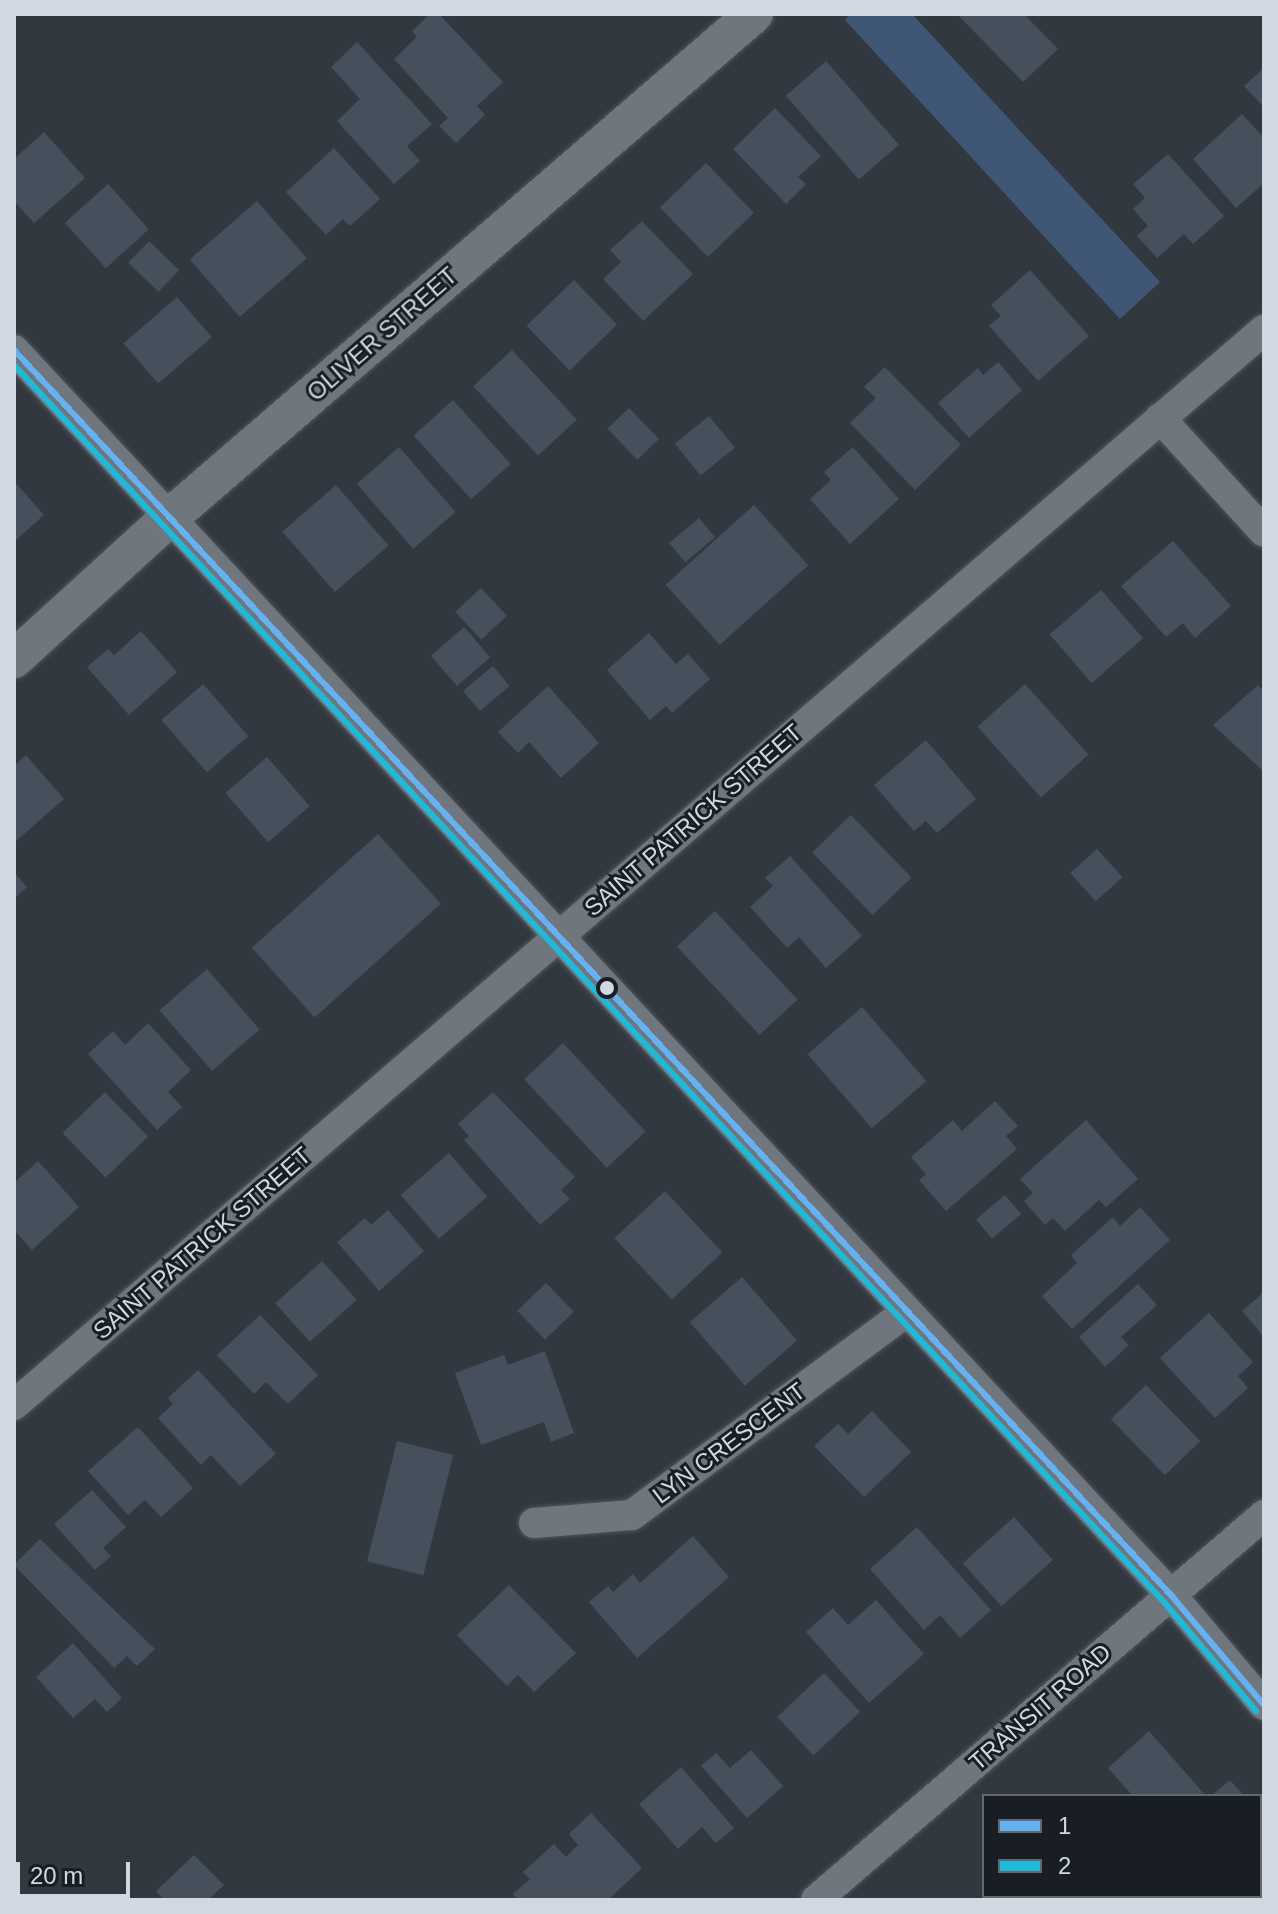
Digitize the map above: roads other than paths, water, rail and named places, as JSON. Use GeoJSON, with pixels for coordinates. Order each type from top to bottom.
{"type":"FeatureCollection","features":[{"type":"Feature","properties":{"kind":"street","name":"OLIVER STREET"},"geometry":{"type":"LineString","coordinates":[[14,659],[169,518],[754,14]]}},
{"type":"Feature","properties":{"kind":"street","name":"SAINT PATRICK STREET"},"geometry":{"type":"LineString","coordinates":[[14,1405],[1264,330]]}},
{"type":"Feature","properties":{"kind":"street"},"geometry":{"type":"LineString","coordinates":[[14,350],[1171,1595],[1264,1705]]}},
{"type":"Feature","properties":{"kind":"street"},"geometry":{"type":"LineString","coordinates":[[1160,418],[1264,532]]}},
{"type":"Feature","properties":{"kind":"street","name":"LYN CRESCENT"},"geometry":{"type":"LineString","coordinates":[[534,1523],[632,1515],[906,1312]]}},
{"type":"Feature","properties":{"kind":"street","name":"TRANSIT ROAD"},"geometry":{"type":"LineString","coordinates":[[816,1900],[1264,1515]]}}]}
